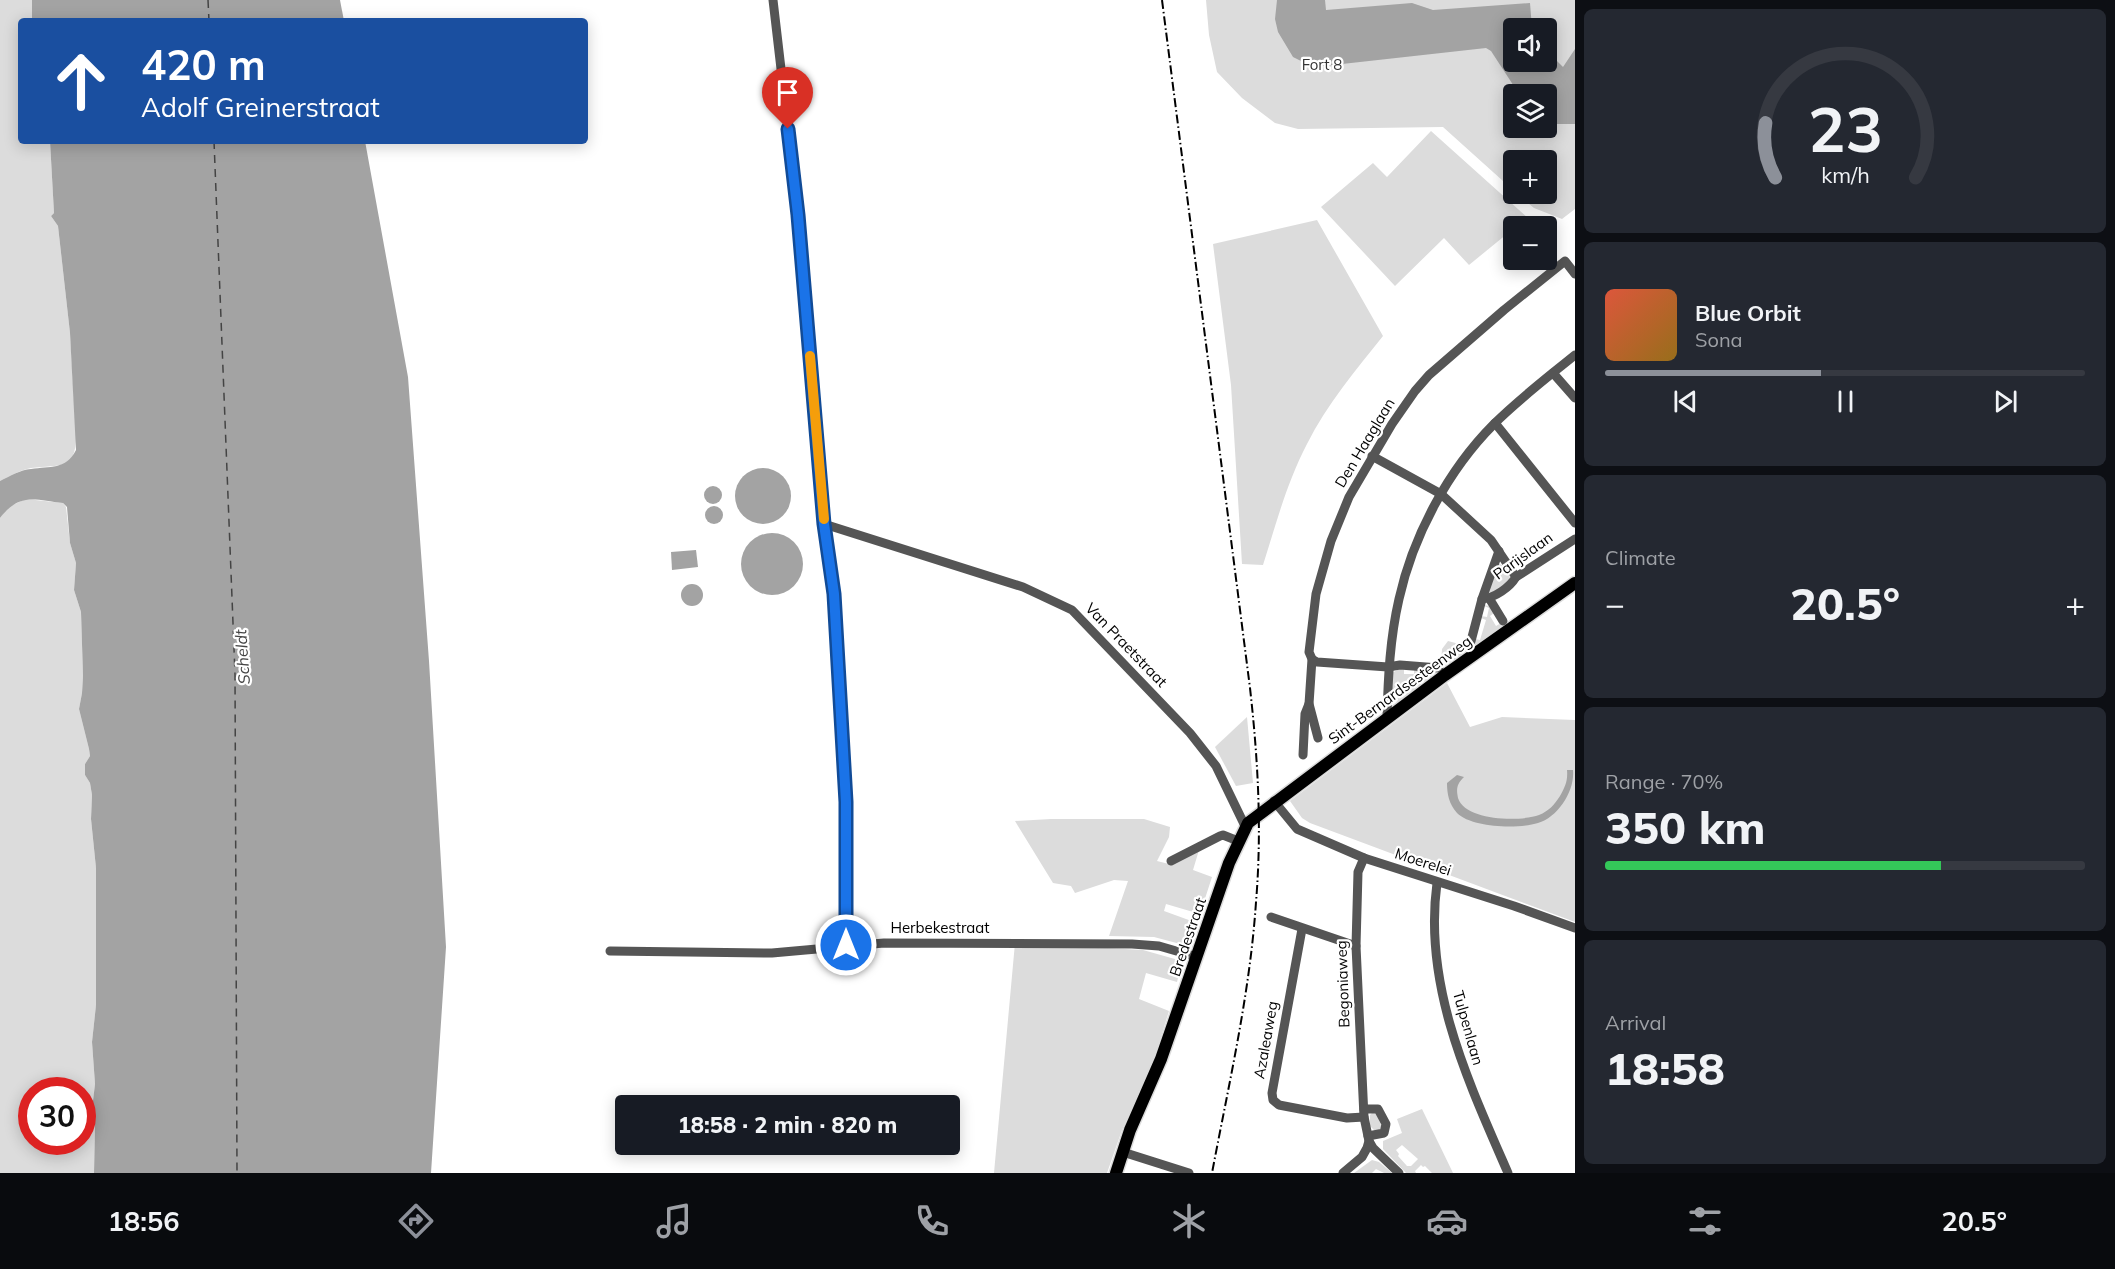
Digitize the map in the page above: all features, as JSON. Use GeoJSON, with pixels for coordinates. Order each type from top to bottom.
{"type":"FeatureCollection","features":[{"type":"Feature","properties":{"kind":"main road","name":"Sint-Bernardsesteenweg"},"geometry":{"type":"LineString","coordinates":[[1245,826],[1387,718],[1575,583]]}},
{"type":"Feature","properties":{"kind":"main road","name":"Bredestraat"},"geometry":{"type":"LineString","coordinates":[[1122,1173],[1245,826]]}},
{"type":"Feature","properties":{"kind":"main road","name":"Bredestraat"},"geometry":{"type":"LineString","coordinates":[[1116,1173],[1130,1130],[1161,1059]]}},
{"type":"Feature","properties":{"kind":"street"},"geometry":{"type":"LineString","coordinates":[[773,0],[798,215],[824,524],[834,594],[846,802],[846,945]]}},
{"type":"Feature","properties":{"kind":"street","name":"Den Haaglaan"},"geometry":{"type":"LineString","coordinates":[[1303,755],[1305,714],[1309,704],[1312,659],[1309,652],[1315,599],[1332,540],[1349,497],[1372,456],[1398,415],[1429,375],[1565,261],[1575,274]]}},
{"type":"Feature","properties":{"kind":"street"},"geometry":{"type":"LineString","coordinates":[[1387,718],[1388,667],[1398,601],[1408,567],[1441,494],[1472,448],[1495,423],[1575,356]]}},
{"type":"Feature","properties":{"kind":"street"},"geometry":{"type":"LineString","coordinates":[[1553,373],[1575,398]]}},
{"type":"Feature","properties":{"kind":"street"},"geometry":{"type":"LineString","coordinates":[[1495,423],[1575,523]]}},
{"type":"Feature","properties":{"kind":"street"},"geometry":{"type":"LineString","coordinates":[[1372,456],[1441,494],[1491,540],[1516,576]]}},
{"type":"Feature","properties":{"kind":"street","name":"Van Praetstraat"},"geometry":{"type":"LineString","coordinates":[[824,524],[1023,587],[1072,609],[1190,733],[1216,766],[1245,826]]}},
{"type":"Feature","properties":{"kind":"street","name":"Parijslaan"},"geometry":{"type":"LineString","coordinates":[[1503,621],[1486,599],[1512,584],[1516,576],[1575,538]]}},
{"type":"Feature","properties":{"kind":"street"},"geometry":{"type":"LineString","coordinates":[[1471,641],[1486,599],[1499,551]]}},
{"type":"Feature","properties":{"kind":"street"},"geometry":{"type":"LineString","coordinates":[[1312,659],[1317,662],[1439,668]]}},
{"type":"Feature","properties":{"kind":"street","name":"Den Haaglaan"},"geometry":{"type":"LineString","coordinates":[[1309,704],[1318,738]]}},
{"type":"Feature","properties":{"kind":"street","name":"Moerelei"},"geometry":{"type":"LineString","coordinates":[[1275,801],[1297,829],[1364,858],[1515,906],[1575,928]]}},
{"type":"Feature","properties":{"kind":"street"},"geometry":{"type":"LineString","coordinates":[[1172,861],[1223,835],[1238,841]]}},
{"type":"Feature","properties":{"kind":"street","name":"Begoniaweg"},"geometry":{"type":"LineString","coordinates":[[1364,858],[1358,872],[1356,946],[1364,1113],[1369,1138]]}},
{"type":"Feature","properties":{"kind":"street","name":"Tulpenlaan"},"geometry":{"type":"LineString","coordinates":[[1437,883],[1435,932],[1439,977],[1446,1014],[1466,1076],[1508,1173]]}},
{"type":"Feature","properties":{"kind":"street"},"geometry":{"type":"LineString","coordinates":[[1271,918],[1356,946]]}},
{"type":"Feature","properties":{"kind":"street","name":"Azaleaweg"},"geometry":{"type":"LineString","coordinates":[[1302,929],[1272,1097],[1279,1105],[1347,1118],[1364,1113]]}},
{"type":"Feature","properties":{"kind":"street","name":"Herbekestraat"},"geometry":{"type":"LineString","coordinates":[[610,951],[772,953],[884,943],[1140,944],[1159,946],[1197,957]]}},
{"type":"Feature","properties":{"kind":"street"},"geometry":{"type":"LineString","coordinates":[[1364,1113],[1378,1109],[1386,1124],[1384,1133],[1369,1138]]}},
{"type":"Feature","properties":{"kind":"street"},"geometry":{"type":"LineString","coordinates":[[1369,1138],[1378,1153],[1399,1173]]}},
{"type":"Feature","properties":{"kind":"street"},"geometry":{"type":"LineString","coordinates":[[1362,1157],[1369,1138]]}},
{"type":"Feature","properties":{"kind":"street"},"geometry":{"type":"LineString","coordinates":[[1343,1173],[1362,1157],[1378,1153]]}},
{"type":"Feature","properties":{"kind":"street"},"geometry":{"type":"LineString","coordinates":[[1129,1154],[1189,1173]]}},
{"type":"Feature","properties":{"kind":"green space"},"geometry":{"type":"Polygon","coordinates":[[[0,0],[32,0],[32,18],[18,18],[18,144],[50,144],[54,213],[51,216],[58,226],[70,333],[76,435],[73,455],[69,461],[58,466],[27,469],[0,481],[0,0]]]}},
{"type":"Feature","properties":{"kind":"green space","name":"Fort 8"},"geometry":{"type":"Polygon","coordinates":[[[1206,0],[1575,0],[1575,209],[1562,219],[1529,204],[1557,204],[1557,150],[1503,150],[1503,181],[1443,127],[1298,129],[1275,123],[1242,98],[1217,72],[1209,35],[1206,0]]]}},
{"type":"Feature","properties":{"kind":"green space"},"geometry":{"type":"Polygon","coordinates":[[[1431,131],[1503,196],[1503,204],[1512,204],[1526,216],[1503,216],[1503,237],[1469,265],[1444,238],[1395,286],[1321,207],[1373,163],[1387,177],[1431,131]]]}},
{"type":"Feature","properties":{"kind":"green space"},"geometry":{"type":"Polygon","coordinates":[[[1317,220],[1383,336],[1333,401],[1307,444],[1288,488],[1263,565],[1242,564],[1231,385],[1213,244],[1317,220]]]}},
{"type":"Feature","properties":{"kind":"green space"},"geometry":{"type":"Polygon","coordinates":[[[26,499],[63,503],[66,507],[70,543],[76,563],[74,590],[81,612],[83,676],[79,709],[90,756],[85,764],[85,775],[90,783],[92,795],[91,819],[96,868],[96,1005],[92,1042],[94,1077],[18,1077],[18,1155],[94,1155],[94,1173],[0,1173],[0,518],[8,507],[26,499]]]}},
{"type":"Feature","properties":{"kind":"green space"},"geometry":{"type":"Polygon","coordinates":[[[1497,563],[1502,565],[1510,577],[1509,582],[1491,594],[1487,591],[1497,563]]]}},
{"type":"Feature","properties":{"kind":"green space"},"geometry":{"type":"Polygon","coordinates":[[[1484,605],[1489,606],[1494,613],[1490,616],[1496,626],[1501,623],[1503,626],[1398,703],[1392,701],[1392,673],[1404,668],[1404,674],[1414,674],[1414,669],[1420,669],[1420,674],[1428,675],[1428,670],[1448,662],[1475,639],[1480,640],[1486,620],[1481,616],[1487,617],[1489,608],[1484,605]]]}},
{"type":"Feature","properties":{"kind":"green space"},"geometry":{"type":"Polygon","coordinates":[[[1448,641],[1463,645],[1441,665],[1442,649],[1448,641]]]}},
{"type":"Feature","properties":{"kind":"green space"},"geometry":{"type":"Polygon","coordinates":[[[1447,683],[1470,727],[1502,717],[1575,720],[1575,922],[1310,823],[1302,818],[1290,801],[1447,683]]]}},
{"type":"Feature","properties":{"kind":"green space"},"geometry":{"type":"Polygon","coordinates":[[[1247,717],[1253,783],[1236,786],[1215,747],[1247,717]]]}},
{"type":"Feature","properties":{"kind":"green space"},"geometry":{"type":"Polygon","coordinates":[[[1144,819],[1170,827],[1169,837],[1157,861],[1169,864],[1199,850],[1193,870],[1212,877],[1200,914],[1166,904],[1164,911],[1197,923],[1190,943],[1184,945],[1154,937],[1109,936],[1128,881],[1114,880],[1075,893],[1071,886],[1053,883],[1015,821],[1144,819]]]}},
{"type":"Feature","properties":{"kind":"green space"},"geometry":{"type":"Polygon","coordinates":[[[1015,943],[1143,950],[1182,961],[1177,982],[1146,973],[1139,999],[1169,1011],[1152,1066],[1122,1130],[1107,1173],[994,1173],[1015,943]]]}},
{"type":"Feature","properties":{"kind":"green space"},"geometry":{"type":"Polygon","coordinates":[[[1422,1109],[1453,1173],[1432,1173],[1421,1165],[1415,1171],[1416,1173],[1406,1173],[1383,1149],[1383,1141],[1402,1133],[1397,1119],[1422,1109]],[[1402,1145],[1396,1150],[1407,1166],[1411,1166],[1418,1159],[1402,1145]]]}},
{"type":"Feature","properties":{"kind":"green space"},"geometry":{"type":"Polygon","coordinates":[[[1372,1113],[1376,1113],[1381,1125],[1380,1130],[1375,1131],[1370,1126],[1372,1113]]]}},
{"type":"Feature","properties":{"kind":"green space"},"geometry":{"type":"Polygon","coordinates":[[[1372,1160],[1379,1162],[1392,1173],[1384,1173],[1376,1169],[1372,1173],[1354,1173],[1372,1160]]]}},
{"type":"Feature","properties":{"kind":"water"},"geometry":{"type":"Polygon","coordinates":[[[32,0],[340,0],[343,18],[32,18],[32,0]]]}},
{"type":"Feature","properties":{"kind":"water"},"geometry":{"type":"Polygon","coordinates":[[[1277,0],[1325,0],[1326,10],[1412,3],[1433,10],[1530,3],[1531,18],[1503,18],[1503,69],[1491,51],[1486,48],[1324,66],[1305,63],[1293,57],[1278,32],[1275,19],[1277,0]]]}},
{"type":"Feature","properties":{"kind":"water"},"geometry":{"type":"Polygon","coordinates":[[[1575,49],[1575,124],[1557,124],[1557,84],[1512,84],[1505,72],[1557,72],[1557,61],[1563,67],[1575,49]]]}},
{"type":"Feature","properties":{"kind":"water","name":"Scheldt"},"geometry":{"type":"Polygon","coordinates":[[[50,144],[366,144],[408,377],[429,661],[446,947],[431,1173],[94,1173],[96,1077],[92,1042],[96,1005],[96,868],[91,819],[92,795],[90,783],[85,775],[85,764],[90,756],[79,709],[83,676],[81,612],[74,590],[76,563],[70,543],[67,507],[63,503],[21,501],[14,504],[0,518],[0,481],[23,471],[62,464],[76,450],[70,333],[58,226],[51,216],[54,213],[50,144]]]}},
{"type":"Feature","properties":{"kind":"water"},"geometry":{"type":"Polygon","coordinates":[[[757,468],[769,468],[779,472],[787,480],[791,496],[787,512],[779,520],[769,524],[757,524],[747,520],[739,512],[735,502],[735,490],[739,480],[747,472],[757,468]]]}},
{"type":"Feature","properties":{"kind":"water"},"geometry":{"type":"Polygon","coordinates":[[[713,486],[719,489],[722,495],[719,501],[713,504],[707,501],[704,495],[707,489],[713,486]]]}},
{"type":"Feature","properties":{"kind":"water"},"geometry":{"type":"Polygon","coordinates":[[[714,506],[720,509],[723,515],[720,521],[714,524],[708,521],[705,515],[708,509],[714,506]]]}},
{"type":"Feature","properties":{"kind":"water"},"geometry":{"type":"Polygon","coordinates":[[[772,533],[784,535],[794,542],[801,552],[803,564],[801,576],[794,586],[784,593],[772,595],[760,593],[750,586],[743,576],[741,564],[743,552],[750,542],[760,535],[772,533]]]}},
{"type":"Feature","properties":{"kind":"water"},"geometry":{"type":"Polygon","coordinates":[[[696,550],[698,567],[672,570],[671,552],[696,550]]]}},
{"type":"Feature","properties":{"kind":"water"},"geometry":{"type":"Polygon","coordinates":[[[692,584],[700,587],[703,595],[700,603],[692,606],[684,603],[681,595],[684,587],[692,584]]]}},
{"type":"Feature","properties":{"kind":"water"},"geometry":{"type":"Polygon","coordinates":[[[1567,770],[1573,770],[1573,778],[1564,802],[1545,820],[1530,825],[1496,826],[1473,822],[1457,813],[1448,795],[1447,783],[1457,775],[1464,777],[1458,786],[1458,798],[1463,806],[1471,811],[1494,818],[1530,817],[1546,812],[1556,802],[1566,784],[1567,770]]]}},
{"type":"Feature","properties":{"kind":"ferry route"},"geometry":{"type":"LineString","coordinates":[[208,0],[209,18]]}},
{"type":"Feature","properties":{"kind":"ferry route"},"geometry":{"type":"LineString","coordinates":[[214,144],[235,674],[237,1173]]}},
{"type":"Feature","properties":{"kind":"railway"},"geometry":{"type":"LineString","coordinates":[[1162,0],[1250,688],[1258,795],[1258,875],[1249,970],[1212,1173]]}},
{"type":"Feature","properties":{"kind":"slow traffic"},"geometry":{"type":"LineString","coordinates":[[810,356],[824,519]]}},
{"type":"Feature","properties":{"kind":"route"},"geometry":{"type":"LineString","coordinates":[[788,129],[798,215],[824,524],[834,594],[846,802],[846,945]]}}]}
